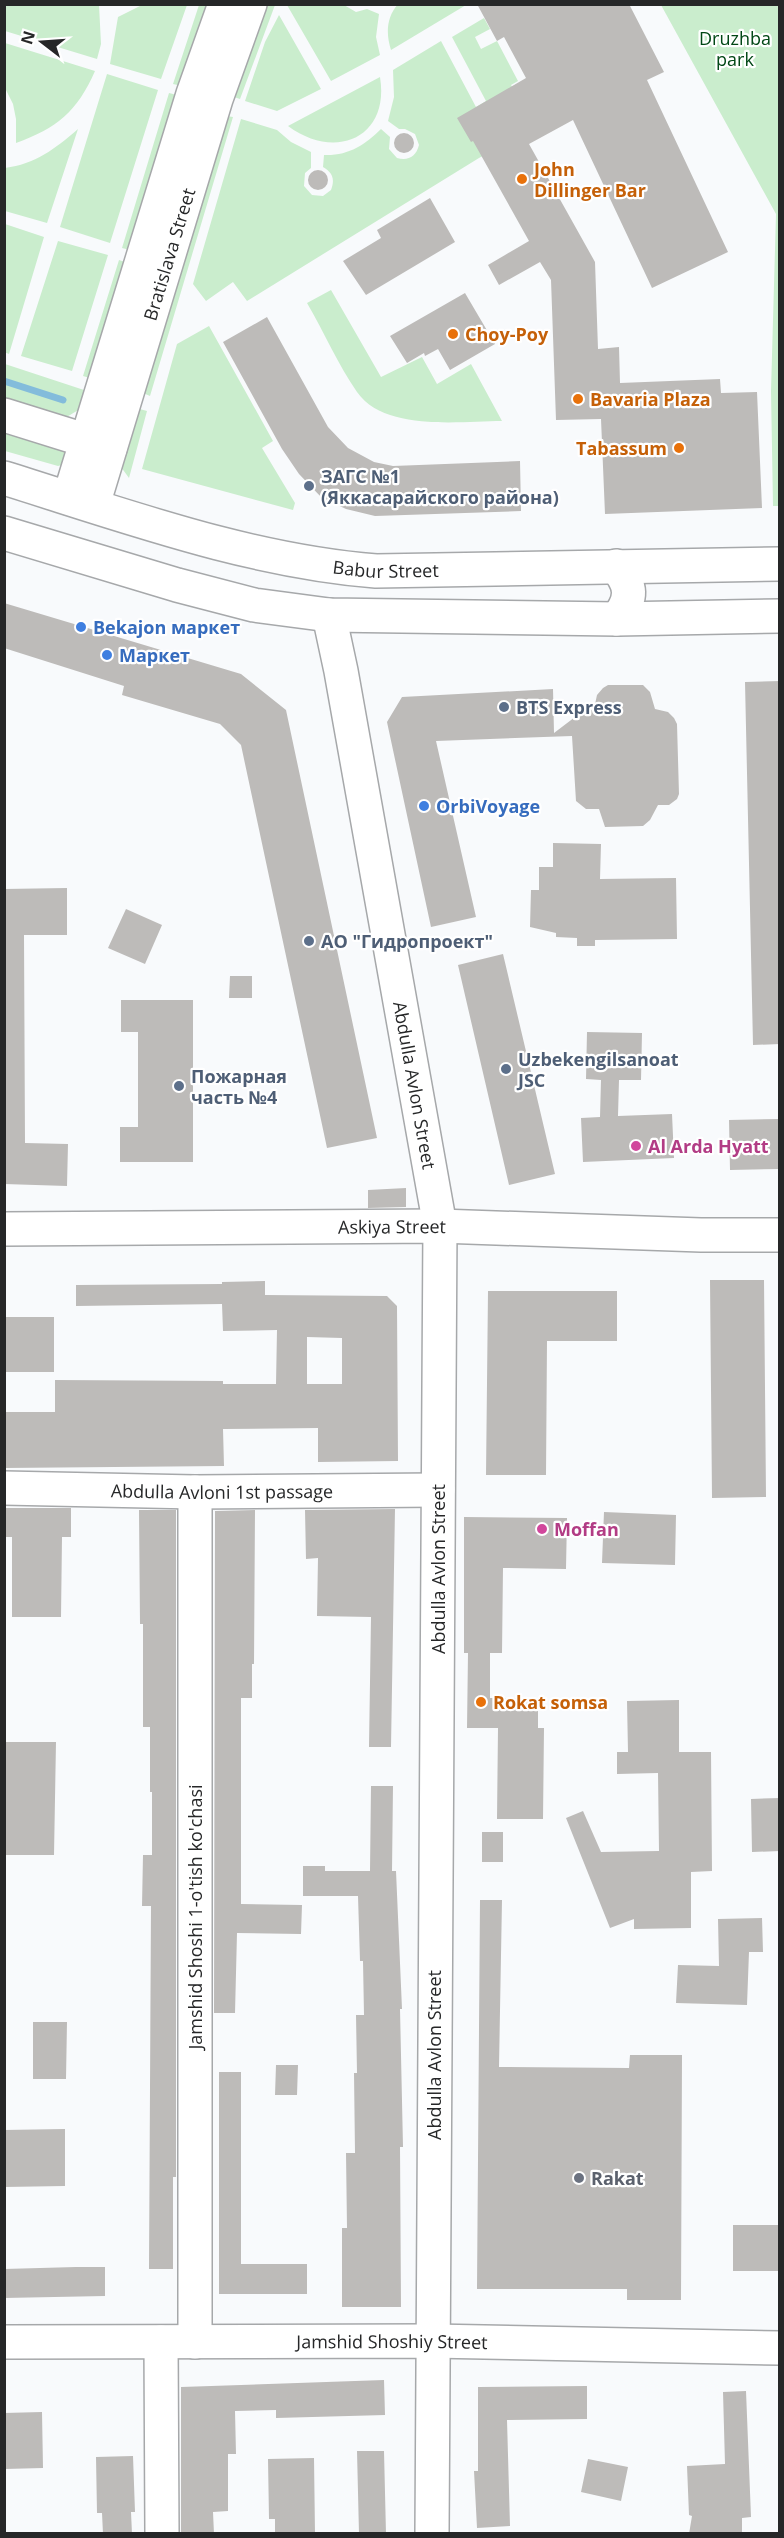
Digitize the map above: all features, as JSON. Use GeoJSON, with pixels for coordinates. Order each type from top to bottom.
{"type":"FeatureCollection","features":[{"type":"Feature","properties":{"kind":"street","name":"Bratislava Street"},"geometry":{"type":"LineString","coordinates":[[99,445],[193,94],[225,4]]}},
{"type":"Feature","properties":{"kind":"street","name":"Bratislava Street"},"geometry":{"type":"LineString","coordinates":[[81,502],[250,4]]}},
{"type":"Feature","properties":{"kind":"street"},"geometry":{"type":"LineString","coordinates":[[4,415],[99,445]]}},
{"type":"Feature","properties":{"kind":"street","name":"Babur Street"},"geometry":{"type":"LineString","coordinates":[[4,478],[255,551],[348,568],[376,571],[780,564]]}},
{"type":"Feature","properties":{"kind":"street"},"geometry":{"type":"LineString","coordinates":[[4,532],[177,585],[254,605],[329,615],[617,619],[780,616]]}},
{"type":"Feature","properties":{"kind":"street"},"geometry":{"type":"LineString","coordinates":[[616,566],[626,578],[629,592],[626,607],[617,619]]}},
{"type":"Feature","properties":{"kind":"street","name":"Abdulla Avlon Street"},"geometry":{"type":"LineString","coordinates":[[329,615],[440,1226],[432,2534]]}},
{"type":"Feature","properties":{"kind":"street","name":"Askiya Street"},"geometry":{"type":"LineString","coordinates":[[4,1229],[440,1226],[702,1235],[780,1235]]}},
{"type":"Feature","properties":{"kind":"street","name":"Abdulla Avloni 1st passage"},"geometry":{"type":"LineString","coordinates":[[4,1488],[195,1492],[438,1490]]}},
{"type":"Feature","properties":{"kind":"street","name":"Jamshid Shoshi 1-o'tish ko'chasi"},"geometry":{"type":"LineString","coordinates":[[195,1492],[195,2342]]}},
{"type":"Feature","properties":{"kind":"street","name":"Jamshid Shoshiy Street"},"geometry":{"type":"LineString","coordinates":[[4,2342],[432,2341],[780,2348]]}},
{"type":"Feature","properties":{"kind":"street"},"geometry":{"type":"LineString","coordinates":[[161,2342],[162,2534]]}},
{"type":"Feature","properties":{"kind":"green space"},"geometry":{"type":"Polygon","coordinates":[[[398,4],[466,5],[391,50],[388,26],[391,15],[398,4]]]}},
{"type":"Feature","properties":{"kind":"green space"},"geometry":{"type":"Polygon","coordinates":[[[6,5],[99,5],[101,44],[97,59],[5,31],[6,5]]]}},
{"type":"Feature","properties":{"kind":"green space"},"geometry":{"type":"Polygon","coordinates":[[[142,5],[187,5],[161,79],[110,64],[118,17],[142,5]]]}},
{"type":"Feature","properties":{"kind":"green space"},"geometry":{"type":"Polygon","coordinates":[[[199,5],[209,5],[182,86],[173,84],[199,5]]]}},
{"type":"Feature","properties":{"kind":"green space"},"geometry":{"type":"Polygon","coordinates":[[[266,5],[275,5],[240,99],[231,96],[266,5]]]}},
{"type":"Feature","properties":{"kind":"green space"},"geometry":{"type":"Polygon","coordinates":[[[287,5],[344,5],[356,12],[367,9],[379,14],[376,37],[380,55],[331,81],[287,5]]]}},
{"type":"Feature","properties":{"kind":"green space","name":"Druzhba park"},"geometry":{"type":"Polygon","coordinates":[[[661,5],[779,5],[779,506],[773,506],[771,391],[776,214],[661,5]]]}},
{"type":"Feature","properties":{"kind":"green space"},"geometry":{"type":"Polygon","coordinates":[[[279,15],[321,89],[277,111],[245,101],[265,42],[279,15]]]}},
{"type":"Feature","properties":{"kind":"green space"},"geometry":{"type":"Polygon","coordinates":[[[484,18],[490,29],[475,37],[481,49],[497,41],[518,81],[511,85],[536,127],[479,158],[247,301],[233,282],[206,301],[193,284],[241,119],[277,130],[291,142],[311,152],[311,168],[305,173],[304,186],[312,195],[323,196],[331,190],[333,183],[331,174],[323,167],[324,155],[341,154],[356,148],[381,129],[390,137],[389,149],[397,158],[405,159],[416,153],[419,145],[415,134],[399,129],[388,121],[394,97],[393,70],[441,41],[476,107],[486,101],[452,37],[484,18]]]}},
{"type":"Feature","properties":{"kind":"green space"},"geometry":{"type":"Polygon","coordinates":[[[5,43],[95,71],[81,97],[64,117],[43,131],[16,143],[16,119],[13,104],[5,88],[5,43]]]}},
{"type":"Feature","properties":{"kind":"green space"},"geometry":{"type":"Polygon","coordinates":[[[107,74],[158,90],[110,243],[60,227],[107,74]]]}},
{"type":"Feature","properties":{"kind":"green space"},"geometry":{"type":"Polygon","coordinates":[[[380,77],[381,98],[376,115],[368,129],[355,138],[340,142],[324,142],[306,136],[288,126],[380,77]]]}},
{"type":"Feature","properties":{"kind":"green space"},"geometry":{"type":"Polygon","coordinates":[[[169,93],[177,95],[130,250],[122,248],[169,93]]]}},
{"type":"Feature","properties":{"kind":"green space"},"geometry":{"type":"Polygon","coordinates":[[[226,116],[233,117],[150,396],[143,393],[226,116]]]}},
{"type":"Feature","properties":{"kind":"green space"},"geometry":{"type":"Polygon","coordinates":[[[78,129],[47,223],[5,211],[5,168],[35,159],[78,129]]]}},
{"type":"Feature","properties":{"kind":"green space"},"geometry":{"type":"Polygon","coordinates":[[[5,224],[44,237],[9,354],[4,352],[5,224]]]}},
{"type":"Feature","properties":{"kind":"green space"},"geometry":{"type":"Polygon","coordinates":[[[58,241],[108,255],[72,371],[21,356],[58,241]]]}},
{"type":"Feature","properties":{"kind":"green space"},"geometry":{"type":"Polygon","coordinates":[[[119,260],[128,263],[93,379],[83,376],[119,260]]]}},
{"type":"Feature","properties":{"kind":"green space"},"geometry":{"type":"Polygon","coordinates":[[[331,290],[381,377],[422,357],[437,384],[471,364],[502,421],[424,422],[404,419],[370,405],[350,382],[307,303],[331,290]]]}},
{"type":"Feature","properties":{"kind":"green space"},"geometry":{"type":"Polygon","coordinates":[[[209,326],[273,441],[262,448],[295,503],[293,510],[142,469],[177,344],[209,326]]]}},
{"type":"Feature","properties":{"kind":"green space"},"geometry":{"type":"Polygon","coordinates":[[[5,364],[87,391],[80,409],[65,418],[5,399],[5,364]]]}},
{"type":"Feature","properties":{"kind":"green space"},"geometry":{"type":"Polygon","coordinates":[[[136,408],[147,411],[129,478],[121,467],[136,408]]]}},
{"type":"Feature","properties":{"kind":"green space"},"geometry":{"type":"Polygon","coordinates":[[[4,430],[69,450],[62,465],[58,466],[5,451],[4,430]]]}},
{"type":"Feature","properties":{"kind":"building"},"geometry":{"type":"Polygon","coordinates":[[[477,4],[629,4],[664,72],[647,80],[728,252],[652,288],[573,120],[529,144],[595,262],[598,349],[619,347],[620,383],[720,379],[721,393],[757,392],[762,508],[605,514],[601,419],[556,420],[551,280],[540,262],[499,285],[488,265],[529,241],[473,141],[471,142],[457,118],[526,78],[504,37],[497,41],[477,4]]]}},
{"type":"Feature","properties":{"kind":"building"},"geometry":{"type":"Polygon","coordinates":[[[404,133],[411,136],[414,143],[411,150],[404,153],[397,150],[394,143],[397,136],[404,133]]]}},
{"type":"Feature","properties":{"kind":"building"},"geometry":{"type":"Polygon","coordinates":[[[318,170],[325,173],[328,180],[325,187],[318,190],[311,187],[308,180],[311,173],[318,170]]]}},
{"type":"Feature","properties":{"kind":"building"},"geometry":{"type":"Polygon","coordinates":[[[430,198],[455,242],[366,295],[343,261],[381,238],[377,230],[430,198]]]}},
{"type":"Feature","properties":{"kind":"building"},"geometry":{"type":"Polygon","coordinates":[[[465,293],[495,344],[450,370],[438,349],[425,356],[424,353],[407,363],[390,336],[465,293]]]}},
{"type":"Feature","properties":{"kind":"building"},"geometry":{"type":"Polygon","coordinates":[[[267,317],[328,427],[348,448],[374,462],[393,466],[520,461],[521,511],[375,516],[346,509],[321,497],[299,474],[282,449],[223,342],[267,317]]]}},
{"type":"Feature","properties":{"kind":"building","name":"АО \"Гидропроект\""},"geometry":{"type":"Polygon","coordinates":[[[4,603],[241,674],[286,710],[377,1138],[327,1148],[241,745],[220,724],[122,695],[124,686],[4,648],[4,603]]]}},
{"type":"Feature","properties":{"kind":"building"},"geometry":{"type":"Polygon","coordinates":[[[780,681],[780,1044],[753,1045],[745,682],[780,681]]]}},
{"type":"Feature","properties":{"kind":"building"},"geometry":{"type":"Polygon","coordinates":[[[608,685],[643,685],[650,692],[655,709],[668,712],[674,718],[677,724],[679,794],[677,799],[669,805],[658,805],[650,820],[643,826],[605,827],[599,809],[586,809],[576,801],[572,736],[436,741],[476,917],[431,927],[387,722],[402,697],[553,689],[554,733],[579,714],[594,709],[597,695],[608,685]]]}},
{"type":"Feature","properties":{"kind":"building"},"geometry":{"type":"Polygon","coordinates":[[[553,843],[601,844],[600,879],[676,878],[677,939],[595,940],[595,946],[577,946],[577,938],[556,937],[556,933],[530,927],[531,890],[539,890],[539,867],[553,867],[553,843]]]}},
{"type":"Feature","properties":{"kind":"building"},"geometry":{"type":"Polygon","coordinates":[[[67,888],[67,935],[24,935],[25,1143],[68,1144],[67,1186],[4,1184],[4,889],[67,888]]]}},
{"type":"Feature","properties":{"kind":"building"},"geometry":{"type":"Polygon","coordinates":[[[126,909],[162,925],[145,964],[108,948],[126,909]]]}},
{"type":"Feature","properties":{"kind":"building","name":"Uzbekengilsanoat JSC"},"geometry":{"type":"Polygon","coordinates":[[[503,954],[555,1174],[509,1185],[458,965],[503,954]]]}},
{"type":"Feature","properties":{"kind":"building"},"geometry":{"type":"Polygon","coordinates":[[[230,976],[252,976],[252,998],[229,998],[230,976]]]}},
{"type":"Feature","properties":{"kind":"building"},"geometry":{"type":"Polygon","coordinates":[[[121,1000],[193,1000],[193,1162],[120,1162],[120,1127],[138,1127],[138,1032],[121,1032],[121,1000]]]}},
{"type":"Feature","properties":{"kind":"building"},"geometry":{"type":"Polygon","coordinates":[[[587,1032],[642,1033],[641,1080],[619,1080],[618,1116],[672,1114],[674,1158],[583,1162],[581,1118],[600,1117],[601,1080],[586,1079],[587,1032]]]}},
{"type":"Feature","properties":{"kind":"building"},"geometry":{"type":"Polygon","coordinates":[[[780,1119],[780,1169],[730,1170],[729,1120],[780,1119]]]}},
{"type":"Feature","properties":{"kind":"building"},"geometry":{"type":"Polygon","coordinates":[[[406,1188],[406,1207],[368,1208],[368,1190],[406,1188]]]}},
{"type":"Feature","properties":{"kind":"building"},"geometry":{"type":"Polygon","coordinates":[[[710,1280],[764,1280],[766,1497],[712,1498],[710,1280]]]}},
{"type":"Feature","properties":{"kind":"building"},"geometry":{"type":"Polygon","coordinates":[[[265,1281],[265,1295],[387,1296],[397,1306],[398,1461],[318,1462],[318,1428],[223,1429],[224,1466],[4,1468],[4,1412],[55,1412],[55,1380],[223,1381],[223,1384],[276,1384],[277,1330],[223,1331],[222,1304],[76,1306],[76,1285],[222,1284],[222,1282],[265,1281]],[[307,1337],[307,1384],[342,1384],[342,1338],[307,1337]]]}},
{"type":"Feature","properties":{"kind":"building"},"geometry":{"type":"Polygon","coordinates":[[[488,1291],[617,1291],[617,1341],[547,1341],[546,1475],[486,1475],[488,1291]]]}},
{"type":"Feature","properties":{"kind":"building"},"geometry":{"type":"Polygon","coordinates":[[[4,1317],[54,1317],[54,1372],[4,1372],[4,1317]]]}},
{"type":"Feature","properties":{"kind":"building"},"geometry":{"type":"Polygon","coordinates":[[[4,1508],[71,1508],[71,1537],[62,1537],[61,1617],[12,1617],[12,1537],[4,1537],[4,1508]]]}},
{"type":"Feature","properties":{"kind":"building"},"geometry":{"type":"Polygon","coordinates":[[[395,1509],[391,1747],[369,1747],[371,1617],[317,1616],[318,1558],[306,1559],[305,1510],[395,1509]]]}},
{"type":"Feature","properties":{"kind":"building"},"geometry":{"type":"Polygon","coordinates":[[[139,1510],[176,1510],[176,2177],[173,2177],[173,2269],[149,2269],[151,1906],[142,1906],[143,1855],[152,1855],[152,1792],[150,1792],[150,1727],[143,1727],[143,1624],[140,1624],[139,1510]]]}},
{"type":"Feature","properties":{"kind":"building"},"geometry":{"type":"Polygon","coordinates":[[[255,1510],[252,1698],[241,1698],[241,1904],[302,1905],[301,1934],[237,1933],[235,2013],[214,2013],[215,1511],[255,1510]]]}},
{"type":"Feature","properties":{"kind":"building"},"geometry":{"type":"Polygon","coordinates":[[[604,1512],[676,1515],[675,1565],[602,1563],[604,1512]]]}},
{"type":"Feature","properties":{"kind":"building"},"geometry":{"type":"Polygon","coordinates":[[[464,1517],[567,1518],[566,1569],[503,1568],[502,1653],[490,1653],[490,1698],[538,1698],[538,1728],[544,1728],[543,1819],[497,1819],[498,1728],[467,1728],[468,1653],[464,1653],[464,1517]]]}},
{"type":"Feature","properties":{"kind":"building"},"geometry":{"type":"Polygon","coordinates":[[[679,1700],[679,1752],[711,1752],[712,1871],[691,1872],[691,1928],[634,1929],[634,1919],[610,1928],[566,1818],[583,1811],[601,1852],[659,1851],[658,1773],[617,1774],[617,1752],[628,1752],[627,1701],[679,1700]]]}},
{"type":"Feature","properties":{"kind":"building"},"geometry":{"type":"Polygon","coordinates":[[[6,1742],[56,1742],[54,1855],[5,1855],[6,1742]]]}},
{"type":"Feature","properties":{"kind":"building"},"geometry":{"type":"Polygon","coordinates":[[[371,1786],[393,1786],[392,1871],[396,1871],[402,2009],[400,2009],[403,2147],[400,2147],[401,2307],[342,2307],[342,2228],[347,2228],[346,2153],[355,2153],[356,2015],[364,2015],[358,1896],[303,1896],[303,1866],[325,1866],[325,1871],[370,1871],[371,1786]]]}},
{"type":"Feature","properties":{"kind":"building"},"geometry":{"type":"Polygon","coordinates":[[[780,1798],[780,1851],[752,1852],[751,1799],[780,1798]]]}},
{"type":"Feature","properties":{"kind":"building"},"geometry":{"type":"Polygon","coordinates":[[[482,1832],[503,1832],[503,1862],[482,1862],[482,1832]]]}},
{"type":"Feature","properties":{"kind":"building","name":"Rakat"},"geometry":{"type":"Polygon","coordinates":[[[480,1900],[502,1900],[499,2067],[629,2068],[630,2055],[682,2055],[681,2300],[627,2300],[627,2289],[477,2289],[480,1900]]]}},
{"type":"Feature","properties":{"kind":"building"},"geometry":{"type":"Polygon","coordinates":[[[762,1918],[763,1952],[749,1952],[747,2005],[676,2003],[678,1965],[719,1966],[718,1919],[762,1918]]]}},
{"type":"Feature","properties":{"kind":"building"},"geometry":{"type":"Polygon","coordinates":[[[33,2022],[67,2022],[66,2079],[33,2079],[33,2022]]]}},
{"type":"Feature","properties":{"kind":"building"},"geometry":{"type":"Polygon","coordinates":[[[276,2065],[298,2065],[297,2095],[275,2095],[276,2065]]]}},
{"type":"Feature","properties":{"kind":"building"},"geometry":{"type":"Polygon","coordinates":[[[219,2072],[241,2072],[241,2264],[307,2264],[307,2294],[219,2294],[219,2072]]]}},
{"type":"Feature","properties":{"kind":"building"},"geometry":{"type":"Polygon","coordinates":[[[65,2129],[65,2186],[4,2187],[4,2130],[65,2129]]]}},
{"type":"Feature","properties":{"kind":"building"},"geometry":{"type":"Polygon","coordinates":[[[733,2225],[780,2225],[780,2271],[733,2271],[733,2225]]]}},
{"type":"Feature","properties":{"kind":"building"},"geometry":{"type":"Polygon","coordinates":[[[105,2267],[105,2296],[4,2298],[4,2269],[105,2267]]]}},
{"type":"Feature","properties":{"kind":"building"},"geometry":{"type":"Polygon","coordinates":[[[384,2380],[385,2415],[276,2418],[276,2410],[235,2411],[236,2454],[228,2454],[228,2511],[213,2512],[214,2534],[181,2534],[181,2387],[384,2380]]]}},
{"type":"Feature","properties":{"kind":"building"},"geometry":{"type":"Polygon","coordinates":[[[587,2386],[587,2419],[507,2420],[510,2526],[477,2528],[474,2471],[478,2471],[478,2387],[587,2386]]]}},
{"type":"Feature","properties":{"kind":"building"},"geometry":{"type":"Polygon","coordinates":[[[746,2391],[751,2517],[742,2518],[742,2534],[689,2534],[692,2516],[689,2515],[687,2466],[725,2464],[723,2392],[746,2391]]]}},
{"type":"Feature","properties":{"kind":"building"},"geometry":{"type":"Polygon","coordinates":[[[42,2412],[43,2468],[5,2469],[4,2413],[42,2412]]]}},
{"type":"Feature","properties":{"kind":"building"},"geometry":{"type":"Polygon","coordinates":[[[357,2451],[384,2451],[386,2534],[359,2534],[357,2451]]]}},
{"type":"Feature","properties":{"kind":"building"},"geometry":{"type":"Polygon","coordinates":[[[133,2456],[135,2512],[131,2512],[132,2534],[103,2534],[102,2513],[97,2513],[96,2457],[133,2456]]]}},
{"type":"Feature","properties":{"kind":"building"},"geometry":{"type":"Polygon","coordinates":[[[314,2458],[315,2534],[275,2534],[275,2519],[269,2519],[268,2459],[314,2458]]]}},
{"type":"Feature","properties":{"kind":"building"},"geometry":{"type":"Polygon","coordinates":[[[588,2459],[628,2467],[621,2501],[581,2492],[588,2459]]]}},
{"type":"Feature","properties":{"kind":"waterway"},"geometry":{"type":"LineString","coordinates":[[4,381],[63,400]]}},
{"type":"Feature","properties":{"kind":"place","name":"John Dillinger Bar"},"geometry":{"type":"Point","coordinates":[522,179]}},
{"type":"Feature","properties":{"kind":"place","name":"Choy-Poy"},"geometry":{"type":"Point","coordinates":[453,334]}},
{"type":"Feature","properties":{"kind":"place","name":"Bavaria Plaza"},"geometry":{"type":"Point","coordinates":[578,399]}},
{"type":"Feature","properties":{"kind":"place","name":"Tabassum"},"geometry":{"type":"Point","coordinates":[679,448]}},
{"type":"Feature","properties":{"kind":"place","name":"ЗАГС №1 (Яккасарайского района)"},"geometry":{"type":"Point","coordinates":[309,486]}},
{"type":"Feature","properties":{"kind":"place","name":"Bekajon маркет"},"geometry":{"type":"Point","coordinates":[81,627]}},
{"type":"Feature","properties":{"kind":"place","name":"Маркет"},"geometry":{"type":"Point","coordinates":[107,655]}},
{"type":"Feature","properties":{"kind":"place","name":"BTS Express"},"geometry":{"type":"Point","coordinates":[504,707]}},
{"type":"Feature","properties":{"kind":"place","name":"OrbiVoyage"},"geometry":{"type":"Point","coordinates":[424,806]}},
{"type":"Feature","properties":{"kind":"place","name":"АО \"Гидропроект\""},"geometry":{"type":"Point","coordinates":[309,941]}},
{"type":"Feature","properties":{"kind":"place","name":"Uzbekengilsanoat JSC"},"geometry":{"type":"Point","coordinates":[506,1069]}},
{"type":"Feature","properties":{"kind":"place","name":"Пожарная часть №4"},"geometry":{"type":"Point","coordinates":[179,1086]}},
{"type":"Feature","properties":{"kind":"place","name":"Al Arda Hyatt"},"geometry":{"type":"Point","coordinates":[636,1146]}},
{"type":"Feature","properties":{"kind":"place","name":"Moffan"},"geometry":{"type":"Point","coordinates":[542,1529]}},
{"type":"Feature","properties":{"kind":"place","name":"Rokat somsa"},"geometry":{"type":"Point","coordinates":[481,1702]}},
{"type":"Feature","properties":{"kind":"place","name":"Rakat"},"geometry":{"type":"Point","coordinates":[579,2178]}}]}
